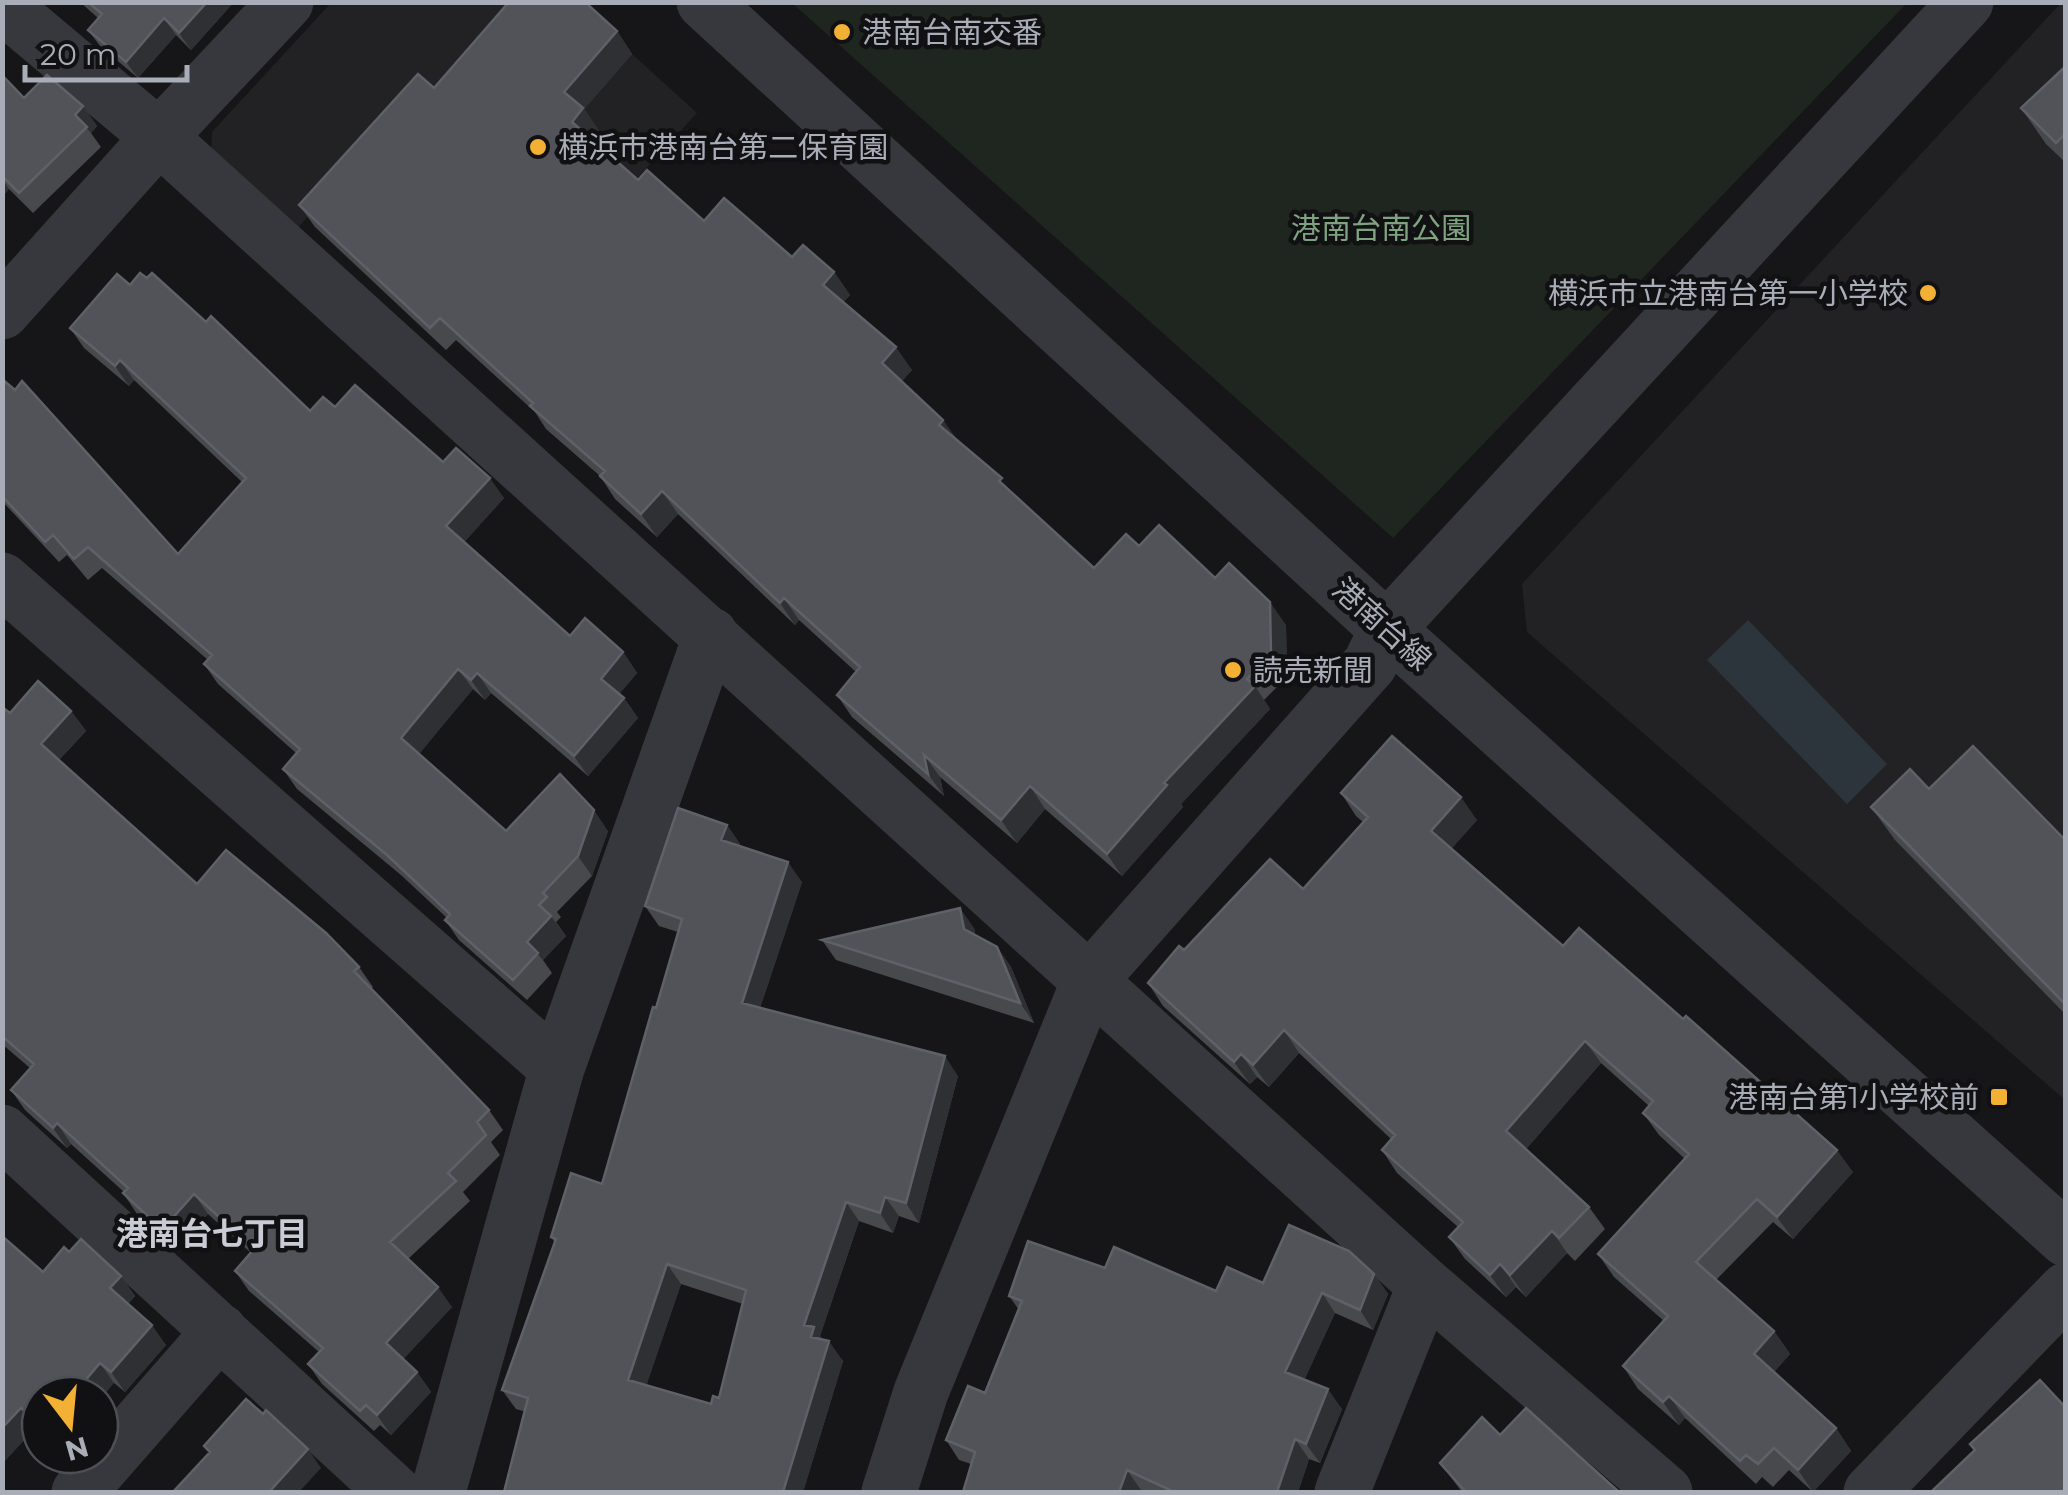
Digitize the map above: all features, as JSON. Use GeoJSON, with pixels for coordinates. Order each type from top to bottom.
{"type":"FeatureCollection","features":[{"type":"Feature","properties":{"kind":"street"},"geometry":{"type":"LineString","coordinates":[[2,312],[286,2]]}},
{"type":"Feature","properties":{"kind":"street","name":"港南台線"},"geometry":{"type":"LineString","coordinates":[[704,2],[1387,630],[2066,1239]]}},
{"type":"Feature","properties":{"kind":"street"},"geometry":{"type":"LineString","coordinates":[[890,1492],[920,1392],[1089,982],[1370,664],[1387,630],[1966,2]]}},
{"type":"Feature","properties":{"kind":"street"},"geometry":{"type":"LineString","coordinates":[[2,5],[160,137],[1425,1285],[1666,1492]]}},
{"type":"Feature","properties":{"kind":"street"},"geometry":{"type":"LineString","coordinates":[[2,580],[557,1068]]}},
{"type":"Feature","properties":{"kind":"street"},"geometry":{"type":"LineString","coordinates":[[438,1492],[557,1068],[711,634]]}},
{"type":"Feature","properties":{"kind":"street"},"geometry":{"type":"LineString","coordinates":[[2,1132],[394,1492]]}},
{"type":"Feature","properties":{"kind":"street"},"geometry":{"type":"LineString","coordinates":[[1342,1492],[1425,1285]]}},
{"type":"Feature","properties":{"kind":"street"},"geometry":{"type":"LineString","coordinates":[[1870,1492],[2066,1290]]}},
{"type":"Feature","properties":{"kind":"street"},"geometry":{"type":"LineString","coordinates":[[79,1492],[220,1331]]}},
{"type":"Feature","properties":{"kind":"shaded area","name":"横浜市港南台第二保育園"},"geometry":{"type":"Polygon","coordinates":[[[331,3],[576,3],[697,113],[549,274],[389,128],[294,232],[211,158],[212,132],[331,3]]]}},
{"type":"Feature","properties":{"kind":"shaded area","name":"横浜市立港南台第一小学校"},"geometry":{"type":"Polygon","coordinates":[[[2065,3],[2065,1100],[1527,632],[1522,584],[2065,3]]]}},
{"type":"Feature","properties":{"kind":"shaded area"},"geometry":{"type":"Polygon","coordinates":[[[1748,620],[1887,764],[1847,804],[1707,660],[1748,620]]]}},
{"type":"Feature","properties":{"kind":"green space","name":"港南台南公園"},"geometry":{"type":"Polygon","coordinates":[[[792,3],[1907,3],[1393,538],[792,3]]]}},
{"type":"Feature","properties":{"kind":"building"},"geometry":{"type":"Polygon","coordinates":[[[88,2],[207,2],[179,33],[164,18],[126,62],[88,30],[102,14],[88,2]]]}},
{"type":"Feature","properties":{"kind":"building"},"geometry":{"type":"Polygon","coordinates":[[[509,2],[585,2],[617,31],[564,92],[583,108],[572,122],[638,180],[647,170],[704,221],[724,198],[792,257],[803,245],[834,272],[823,285],[896,347],[882,363],[943,420],[939,425],[1002,478],[999,481],[1094,568],[1126,534],[1139,546],[1159,525],[1215,578],[1229,563],[1270,602],[1271,655],[1247,679],[1255,686],[1164,783],[1167,785],[1107,854],[1030,786],[1001,820],[924,755],[928,774],[837,695],[860,667],[784,598],[780,603],[662,491],[641,514],[600,476],[605,471],[530,406],[533,403],[440,318],[430,328],[299,205],[418,74],[434,88],[509,2]]]}},
{"type":"Feature","properties":{"kind":"building"},"geometry":{"type":"Polygon","coordinates":[[[2066,66],[2066,133],[2056,143],[2021,108],[2066,66]]]}},
{"type":"Feature","properties":{"kind":"building"},"geometry":{"type":"Polygon","coordinates":[[[2,75],[24,98],[47,75],[83,106],[75,115],[87,127],[19,193],[2,176],[2,75]]]}},
{"type":"Feature","properties":{"kind":"building"},"geometry":{"type":"Polygon","coordinates":[[[140,273],[147,278],[152,273],[206,322],[211,316],[310,411],[323,397],[335,407],[355,385],[443,462],[456,448],[490,478],[446,526],[570,636],[585,618],[623,652],[601,679],[624,698],[574,756],[477,673],[471,680],[458,669],[401,738],[506,831],[560,774],[594,810],[578,856],[543,893],[547,897],[539,905],[551,916],[527,942],[538,953],[513,980],[445,920],[450,914],[387,855],[283,769],[300,749],[204,664],[212,655],[88,547],[74,559],[53,535],[45,542],[2,496],[2,379],[15,390],[22,381],[178,554],[246,478],[120,360],[115,366],[70,328],[117,274],[130,285],[140,273]]]}},
{"type":"Feature","properties":{"kind":"building"},"geometry":{"type":"Polygon","coordinates":[[[38,681],[71,711],[41,744],[197,884],[226,850],[326,933],[359,967],[354,971],[489,1110],[477,1122],[486,1135],[448,1173],[456,1181],[390,1242],[438,1287],[386,1343],[417,1372],[377,1415],[366,1405],[360,1411],[308,1364],[323,1348],[235,1271],[254,1249],[194,1194],[162,1230],[123,1193],[128,1188],[57,1123],[53,1128],[11,1090],[34,1064],[2,1036],[2,707],[10,713],[38,681]]]}},
{"type":"Feature","properties":{"kind":"building"},"geometry":{"type":"Polygon","coordinates":[[[1392,736],[1461,797],[1431,831],[1563,946],[1579,928],[1683,1019],[1686,1016],[1837,1150],[1777,1217],[1757,1199],[1696,1262],[1774,1331],[1754,1354],[1836,1428],[1798,1470],[1774,1448],[1758,1464],[1746,1455],[1740,1461],[1669,1396],[1663,1402],[1623,1366],[1668,1316],[1598,1254],[1689,1154],[1643,1113],[1653,1101],[1585,1041],[1506,1131],[1589,1207],[1559,1238],[1552,1231],[1510,1275],[1500,1264],[1490,1275],[1449,1237],[1463,1222],[1382,1150],[1395,1135],[1284,1030],[1253,1065],[1241,1054],[1234,1062],[1148,983],[1179,946],[1184,950],[1270,859],[1303,889],[1368,817],[1341,793],[1392,736]]]}},
{"type":"Feature","properties":{"kind":"building"},"geometry":{"type":"Polygon","coordinates":[[[1973,746],[2066,841],[2066,1005],[1871,807],[1910,769],[1929,789],[1973,746]]]}},
{"type":"Feature","properties":{"kind":"building"},"geometry":{"type":"Polygon","coordinates":[[[678,808],[727,825],[721,840],[788,862],[742,1003],[945,1056],[906,1203],[885,1197],[880,1213],[846,1202],[804,1325],[814,1327],[811,1337],[829,1341],[783,1492],[504,1492],[528,1398],[502,1390],[556,1239],[551,1237],[571,1173],[602,1184],[682,919],[645,906],[678,808]],[[667,1264],[628,1380],[711,1404],[713,1396],[719,1398],[746,1290],[667,1264]]]}},
{"type":"Feature","properties":{"kind":"building"},"geometry":{"type":"Polygon","coordinates":[[[960,908],[964,929],[997,947],[1020,1003],[822,940],[960,908]]]}},
{"type":"Feature","properties":{"kind":"building"},"geometry":{"type":"Polygon","coordinates":[[[1289,1225],[1349,1251],[1374,1274],[1360,1310],[1322,1293],[1285,1372],[1328,1389],[1306,1444],[1295,1439],[1277,1492],[1174,1492],[1127,1470],[1119,1492],[963,1492],[975,1452],[946,1440],[968,1386],[985,1393],[1022,1301],[1009,1296],[1028,1241],[1105,1268],[1114,1247],[1216,1291],[1227,1267],[1263,1283],[1289,1225]]]}},
{"type":"Feature","properties":{"kind":"building"},"geometry":{"type":"Polygon","coordinates":[[[2,1236],[43,1272],[64,1247],[69,1252],[81,1239],[121,1276],[110,1288],[152,1325],[111,1372],[100,1363],[90,1375],[20,1375],[20,1409],[2,1428],[2,1236]]]}},
{"type":"Feature","properties":{"kind":"building"},"geometry":{"type":"Polygon","coordinates":[[[2040,1380],[2066,1408],[2066,1492],[1931,1492],[1975,1450],[1970,1444],[2040,1380]]]}},
{"type":"Feature","properties":{"kind":"building"},"geometry":{"type":"Polygon","coordinates":[[[246,1399],[263,1414],[266,1410],[308,1449],[269,1492],[173,1492],[210,1452],[204,1446],[246,1399]]]}},
{"type":"Feature","properties":{"kind":"building"},"geometry":{"type":"Polygon","coordinates":[[[1526,1408],[1619,1492],[1466,1492],[1440,1463],[1482,1417],[1500,1435],[1526,1408]]]}},
{"type":"Feature","properties":{"kind":"place","name":"港南台南交番"},"geometry":{"type":"Point","coordinates":[842,32]}},
{"type":"Feature","properties":{"kind":"place","name":"横浜市港南台第二保育園"},"geometry":{"type":"Point","coordinates":[538,147]}},
{"type":"Feature","properties":{"kind":"place","name":"横浜市立港南台第一小学校"},"geometry":{"type":"Point","coordinates":[1928,293]}},
{"type":"Feature","properties":{"kind":"place","name":"読売新聞"},"geometry":{"type":"Point","coordinates":[1233,670]}},
{"type":"Feature","properties":{"kind":"place","name":"港南台第1小学校前"},"geometry":{"type":"Point","coordinates":[1999,1097]}},
{"type":"Feature","properties":{"kind":"district","name":"港南台七丁目"},"geometry":{"type":"Point","coordinates":[212,1233]}}]}
